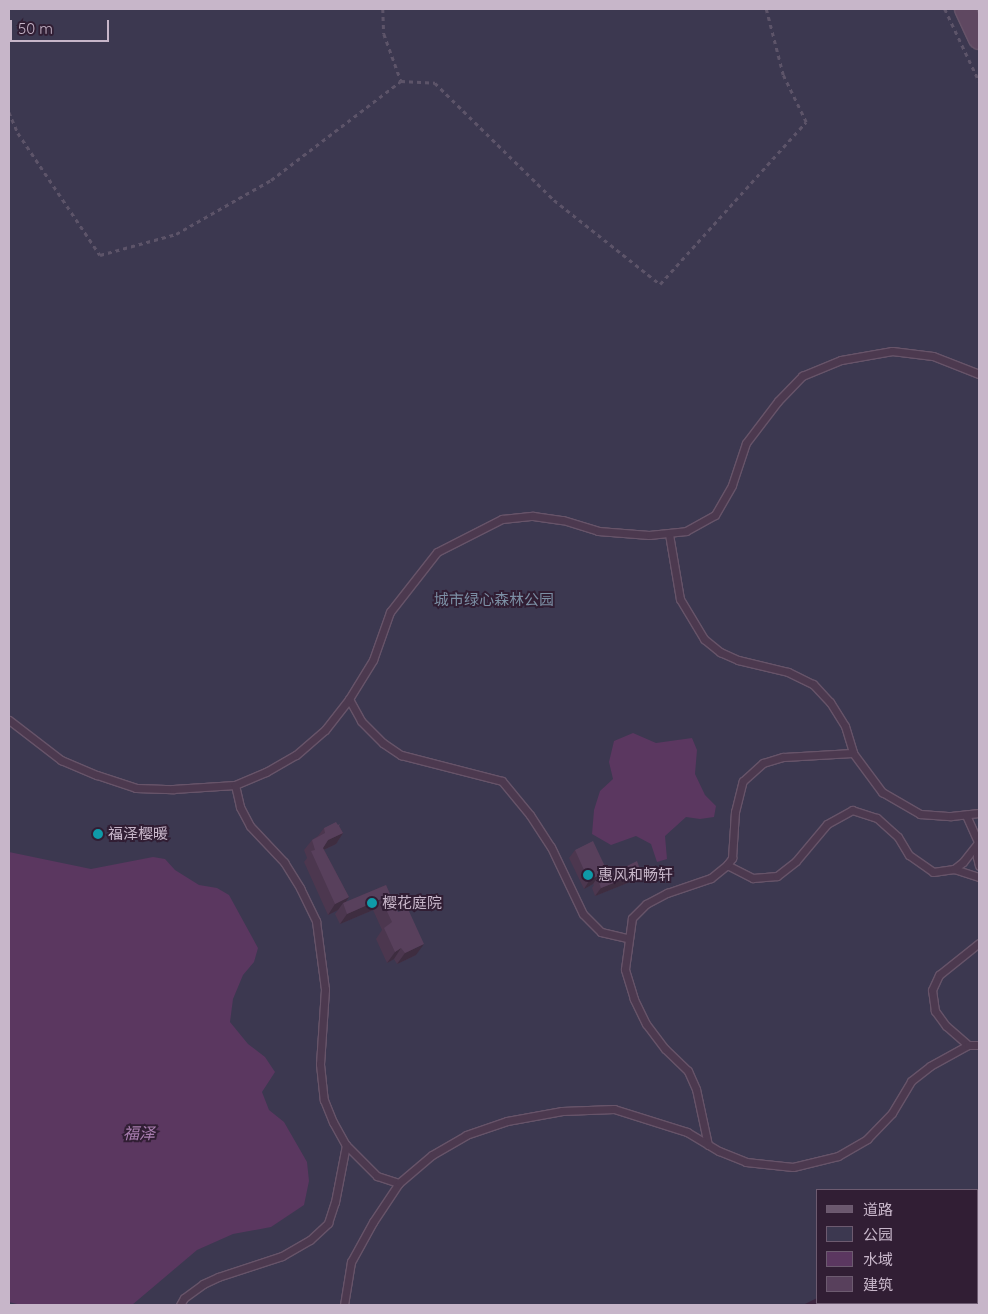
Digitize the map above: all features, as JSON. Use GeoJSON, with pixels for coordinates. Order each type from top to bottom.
{"type":"FeatureCollection","features":[{"type":"Feature","properties":{"kind":"main road"},"geometry":{"type":"LineString","coordinates":[[965,9],[979,39]]}},
{"type":"Feature","properties":{"kind":"lane"},"geometry":{"type":"LineString","coordinates":[[9,720],[61,760],[136,788],[173,789],[235,785],[266,772],[296,755],[326,730],[349,700],[373,660],[390,612],[437,552],[444,548],[502,519],[533,516],[563,520],[598,531],[649,535],[686,531],[715,515],[732,485],[746,443],[778,401],[802,376],[841,360],[892,352],[933,356],[979,374]]}},
{"type":"Feature","properties":{"kind":"lane"},"geometry":{"type":"LineString","coordinates":[[669,534],[680,600],[704,639],[720,652],[738,660],[788,672],[813,684],[830,702],[845,726],[853,753],[882,792],[920,814],[966,815],[979,813]]}},
{"type":"Feature","properties":{"kind":"lane"},"geometry":{"type":"LineString","coordinates":[[349,700],[362,721],[383,743],[401,755],[502,781],[530,815],[551,848],[583,914],[601,932],[628,938]]}},
{"type":"Feature","properties":{"kind":"lane"},"geometry":{"type":"LineString","coordinates":[[708,1145],[696,1089],[688,1071],[665,1049],[651,1030],[634,999],[624,969],[632,918],[646,904],[711,878],[727,865],[732,858],[736,812],[743,781],[763,763],[783,757],[853,753]]}},
{"type":"Feature","properties":{"kind":"lane"},"geometry":{"type":"LineString","coordinates":[[235,785],[240,807],[250,826],[284,862],[316,920],[325,989],[320,1064],[324,1100],[346,1145],[377,1176],[399,1183]]}},
{"type":"Feature","properties":{"kind":"lane"},"geometry":{"type":"LineString","coordinates":[[727,865],[753,878],[776,876],[796,861],[827,824],[852,810],[877,818],[898,837],[909,855],[919,864],[933,872],[954,869],[979,877]]}},
{"type":"Feature","properties":{"kind":"lane"},"geometry":{"type":"LineString","coordinates":[[966,815],[979,841],[977,856],[979,866]]}},
{"type":"Feature","properties":{"kind":"lane"},"geometry":{"type":"LineString","coordinates":[[954,869],[963,862],[979,841]]}},
{"type":"Feature","properties":{"kind":"lane"},"geometry":{"type":"LineString","coordinates":[[968,1045],[946,1026],[935,1011],[932,990],[939,975],[979,944]]}},
{"type":"Feature","properties":{"kind":"lane"},"geometry":{"type":"LineString","coordinates":[[344,1305],[351,1262],[372,1222],[399,1183],[432,1155],[466,1135],[507,1121],[562,1111],[614,1109],[687,1132],[708,1145],[746,1162],[793,1167],[838,1156],[867,1139],[892,1113],[911,1081],[930,1066],[968,1045],[979,1045]]}},
{"type":"Feature","properties":{"kind":"lane"},"geometry":{"type":"LineString","coordinates":[[180,1305],[184,1298],[203,1284],[218,1277],[282,1256],[310,1240],[328,1223],[335,1202],[346,1145]]}},
{"type":"Feature","properties":{"kind":"path"},"geometry":{"type":"LineString","coordinates":[[383,9],[384,34],[402,81]]}},
{"type":"Feature","properties":{"kind":"path"},"geometry":{"type":"LineString","coordinates":[[9,112],[18,133],[100,255],[176,234],[272,180],[402,81],[435,83],[554,200],[660,284],[806,122],[783,74],[766,9]]}},
{"type":"Feature","properties":{"kind":"path"},"geometry":{"type":"LineString","coordinates":[[945,9],[979,81]]}},
{"type":"Feature","properties":{"kind":"green space","name":"城市绿心森林公园"},"geometry":{"type":"Polygon","coordinates":[[[9,9],[979,9],[979,1206],[978,1189],[816,1189],[816,1298],[803,1305],[9,1305],[9,9]]]}},
{"type":"Feature","properties":{"kind":"water"},"geometry":{"type":"Polygon","coordinates":[[[633,733],[656,743],[692,738],[697,750],[695,774],[705,795],[716,806],[714,817],[700,819],[686,817],[665,836],[667,859],[657,862],[651,844],[636,836],[611,845],[592,834],[594,810],[600,791],[613,779],[609,762],[614,741],[633,733]]]}},
{"type":"Feature","properties":{"kind":"water","name":"福泽"},"geometry":{"type":"Polygon","coordinates":[[[9,852],[91,869],[153,857],[165,859],[175,870],[199,885],[217,888],[229,895],[258,948],[254,962],[243,975],[233,999],[230,1022],[248,1044],[265,1057],[275,1072],[262,1092],[269,1110],[284,1122],[307,1162],[309,1181],[304,1205],[271,1227],[233,1234],[197,1250],[132,1305],[21,1305],[9,1302],[9,852]]]}},
{"type":"Feature","properties":{"kind":"building"},"geometry":{"type":"Polygon","coordinates":[[[336,822],[338,825],[340,824],[339,826],[343,833],[328,840],[323,848],[349,897],[335,904],[311,851],[315,850],[312,840],[325,833],[324,828],[336,822]]]}},
{"type":"Feature","properties":{"kind":"building"},"geometry":{"type":"Polygon","coordinates":[[[593,841],[609,875],[637,861],[641,872],[601,888],[598,880],[600,879],[599,875],[589,881],[575,850],[593,841]]]}},
{"type":"Feature","properties":{"kind":"building"},"geometry":{"type":"Polygon","coordinates":[[[386,885],[398,912],[408,909],[424,944],[405,953],[401,948],[395,952],[384,928],[392,922],[381,899],[347,914],[343,903],[386,885]]]}},
{"type":"Feature","properties":{"kind":"place","name":"福泽樱暖"},"geometry":{"type":"Point","coordinates":[98,834]}},
{"type":"Feature","properties":{"kind":"place","name":"惠风和畅轩"},"geometry":{"type":"Point","coordinates":[588,875]}},
{"type":"Feature","properties":{"kind":"place","name":"樱花庭院"},"geometry":{"type":"Point","coordinates":[372,903]}}]}
